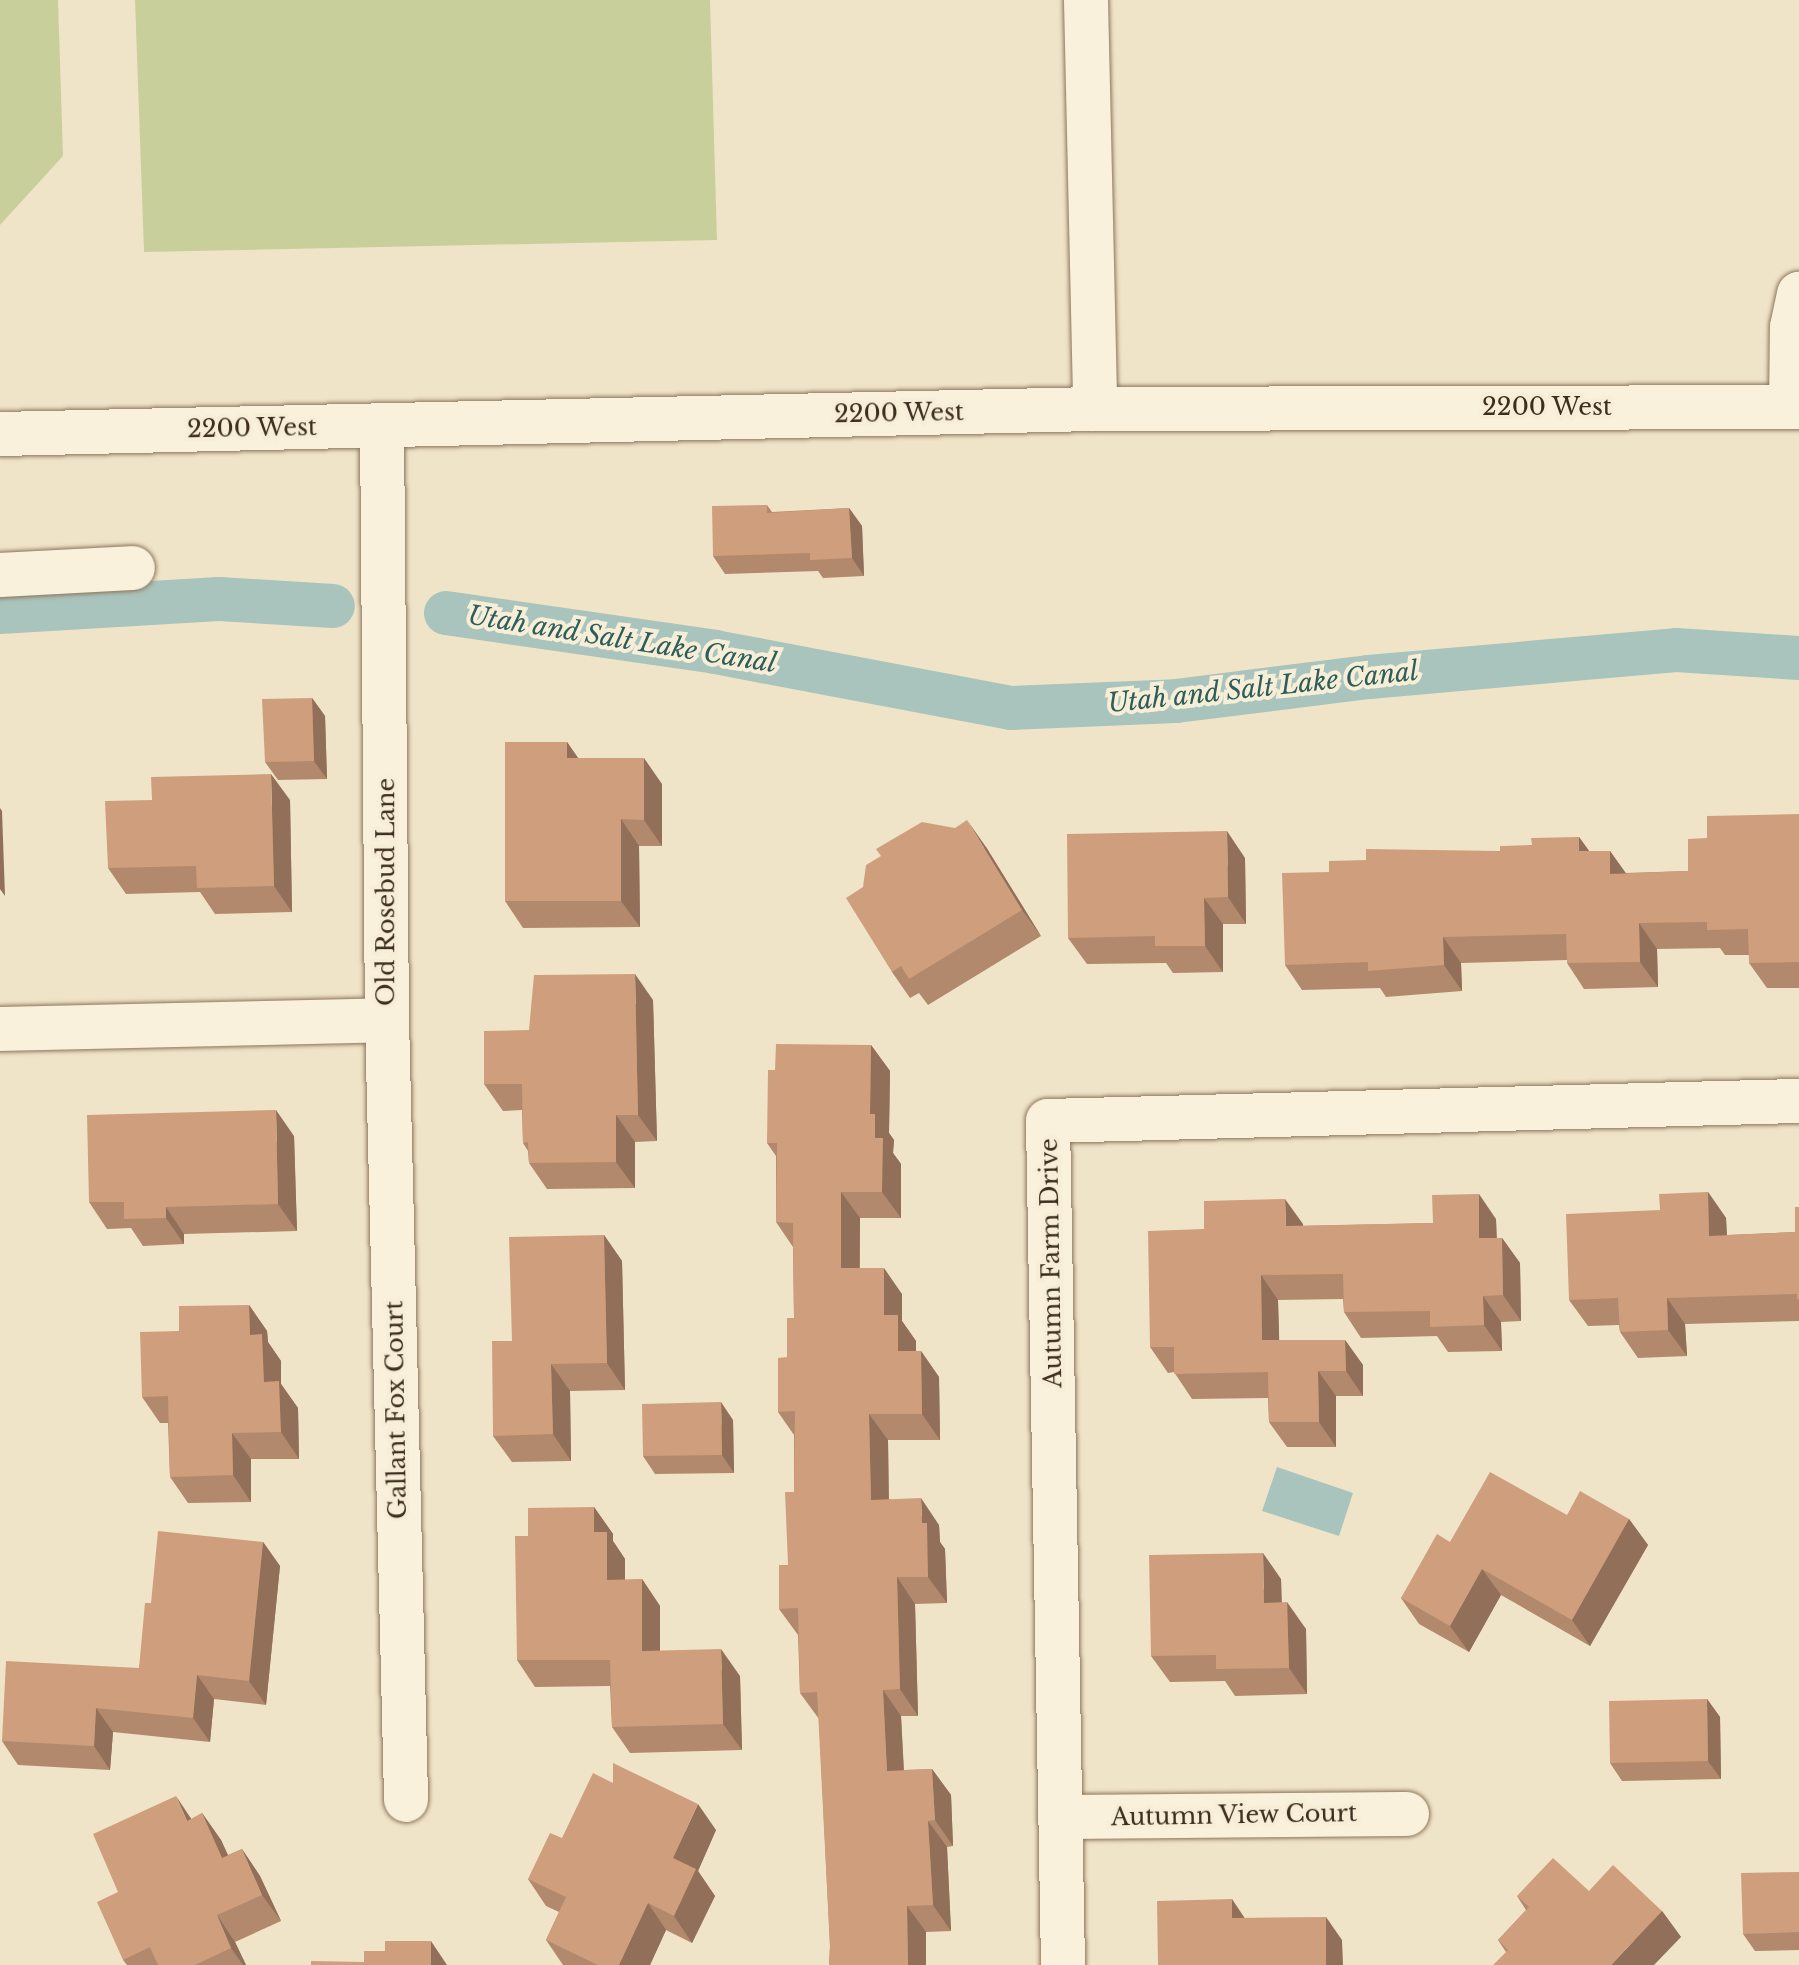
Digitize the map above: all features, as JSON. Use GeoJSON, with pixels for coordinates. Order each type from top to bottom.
{"type":"FeatureCollection","features":[{"type":"Feature","properties":{"kind":"street"},"geometry":{"type":"LineString","coordinates":[[1086,0],[1095,409]]}},
{"type":"Feature","properties":{"kind":"street"},"geometry":{"type":"LineString","coordinates":[[1795,407],[1792,327],[1799,294]]}},
{"type":"Feature","properties":{"kind":"street","name":"2200 West"},"geometry":{"type":"LineString","coordinates":[[0,434],[1095,409],[1795,407]]}},
{"type":"Feature","properties":{"kind":"street","name":"Old Rosebud Lane"},"geometry":{"type":"LineString","coordinates":[[0,1029],[387,1020],[382,425]]}},
{"type":"Feature","properties":{"kind":"street"},"geometry":{"type":"LineString","coordinates":[[0,575],[133,568]]}},
{"type":"Feature","properties":{"kind":"street","name":"Gallant Fox Court"},"geometry":{"type":"LineString","coordinates":[[387,1020],[406,1800]]}},
{"type":"Feature","properties":{"kind":"street","name":"Autumn Farm Drive"},"geometry":{"type":"LineString","coordinates":[[1063,1965],[1048,1121],[1799,1101]]}},
{"type":"Feature","properties":{"kind":"street","name":"Autumn View Court"},"geometry":{"type":"LineString","coordinates":[[1060,1817],[1407,1814]]}},
{"type":"Feature","properties":{"kind":"green space"},"geometry":{"type":"Polygon","coordinates":[[[0,0],[58,0],[63,156],[0,225],[0,0]]]}},
{"type":"Feature","properties":{"kind":"green space"},"geometry":{"type":"Polygon","coordinates":[[[135,0],[710,0],[717,240],[144,252],[135,0]]]}},
{"type":"Feature","properties":{"kind":"water"},"geometry":{"type":"Polygon","coordinates":[[[1277,1467],[1353,1493],[1339,1536],[1262,1511],[1277,1467]]]}},
{"type":"Feature","properties":{"kind":"building"},"geometry":{"type":"Polygon","coordinates":[[[767,505],[767,513],[849,508],[852,558],[810,560],[810,553],[713,556],[712,506],[767,505]]]}},
{"type":"Feature","properties":{"kind":"building"},"geometry":{"type":"Polygon","coordinates":[[[312,698],[314,761],[265,762],[262,699],[312,698]]]}},
{"type":"Feature","properties":{"kind":"building"},"geometry":{"type":"Polygon","coordinates":[[[505,742],[567,742],[567,758],[644,758],[644,820],[621,819],[621,901],[505,901],[505,742]]]}},
{"type":"Feature","properties":{"kind":"building"},"geometry":{"type":"Polygon","coordinates":[[[271,774],[274,886],[197,888],[196,866],[108,868],[105,801],[152,800],[151,777],[271,774]]]}},
{"type":"Feature","properties":{"kind":"building"},"geometry":{"type":"Polygon","coordinates":[[[1799,814],[1799,962],[1749,963],[1748,929],[1707,930],[1707,922],[1639,923],[1640,962],[1567,963],[1566,934],[1443,937],[1444,965],[1368,971],[1368,962],[1285,965],[1282,873],[1329,872],[1329,861],[1366,860],[1366,849],[1500,851],[1500,846],[1532,845],[1531,838],[1579,837],[1579,851],[1610,851],[1610,874],[1688,871],[1688,839],[1707,838],[1707,816],[1799,814]]]}},
{"type":"Feature","properties":{"kind":"building"},"geometry":{"type":"Polygon","coordinates":[[[967,820],[1022,910],[909,979],[901,966],[892,972],[846,898],[863,887],[866,865],[881,856],[876,849],[922,822],[955,828],[967,820]]]}},
{"type":"Feature","properties":{"kind":"building"},"geometry":{"type":"Polygon","coordinates":[[[1227,831],[1228,897],[1204,898],[1205,946],[1155,946],[1155,936],[1068,938],[1067,834],[1227,831]]]}},
{"type":"Feature","properties":{"kind":"building"},"geometry":{"type":"Polygon","coordinates":[[[635,974],[638,1115],[616,1115],[616,1162],[529,1163],[528,1142],[523,1143],[522,1084],[484,1084],[484,1031],[529,1030],[534,975],[635,974]]]}},
{"type":"Feature","properties":{"kind":"building"},"geometry":{"type":"Polygon","coordinates":[[[776,1044],[871,1045],[870,1114],[875,1114],[875,1138],[883,1138],[882,1192],[841,1192],[841,1268],[884,1268],[884,1315],[898,1315],[898,1351],[921,1351],[922,1414],[869,1414],[871,1500],[921,1498],[922,1523],[927,1523],[928,1577],[897,1577],[900,1689],[883,1690],[887,1771],[932,1769],[935,1820],[928,1821],[933,1905],[907,1906],[908,1965],[829,1965],[817,1692],[800,1693],[798,1608],[779,1609],[779,1565],[788,1565],[785,1492],[794,1492],[795,1411],[778,1412],[778,1358],[787,1357],[787,1318],[794,1318],[793,1223],[776,1222],[777,1143],[767,1143],[768,1070],[775,1070],[776,1044]]]}},
{"type":"Feature","properties":{"kind":"building"},"geometry":{"type":"Polygon","coordinates":[[[276,1110],[278,1204],[166,1207],[166,1218],[124,1219],[124,1202],[89,1202],[87,1115],[276,1110]]]}},
{"type":"Feature","properties":{"kind":"building"},"geometry":{"type":"Polygon","coordinates":[[[1708,1192],[1709,1236],[1795,1232],[1795,1207],[1799,1207],[1799,1299],[1797,1294],[1667,1298],[1668,1330],[1620,1332],[1618,1298],[1569,1300],[1566,1214],[1660,1210],[1659,1194],[1708,1192]]]}},
{"type":"Feature","properties":{"kind":"building"},"geometry":{"type":"Polygon","coordinates":[[[1479,1194],[1479,1238],[1502,1238],[1503,1295],[1483,1296],[1484,1325],[1430,1327],[1430,1311],[1344,1312],[1343,1274],[1261,1275],[1262,1340],[1345,1340],[1346,1371],[1318,1371],[1319,1422],[1269,1422],[1268,1372],[1174,1374],[1174,1347],[1150,1347],[1148,1231],[1204,1229],[1204,1201],[1285,1199],[1286,1226],[1433,1223],[1432,1195],[1479,1194]]]}},
{"type":"Feature","properties":{"kind":"building"},"geometry":{"type":"Polygon","coordinates":[[[604,1235],[607,1363],[551,1364],[553,1434],[493,1436],[492,1341],[512,1341],[509,1237],[604,1235]]]}},
{"type":"Feature","properties":{"kind":"building"},"geometry":{"type":"Polygon","coordinates":[[[249,1305],[250,1335],[262,1334],[264,1382],[279,1381],[281,1432],[232,1433],[233,1475],[170,1477],[168,1396],[142,1397],[140,1332],[179,1331],[179,1306],[249,1305]]]}},
{"type":"Feature","properties":{"kind":"building"},"geometry":{"type":"Polygon","coordinates":[[[721,1402],[722,1455],[643,1456],[642,1404],[721,1402]]]}},
{"type":"Feature","properties":{"kind":"building"},"geometry":{"type":"Polygon","coordinates":[[[1490,1472],[1567,1515],[1580,1491],[1629,1519],[1572,1620],[1482,1569],[1450,1626],[1401,1598],[1437,1534],[1450,1542],[1490,1472]]]}},
{"type":"Feature","properties":{"kind":"building"},"geometry":{"type":"Polygon","coordinates":[[[594,1507],[594,1532],[607,1532],[607,1580],[642,1579],[642,1651],[721,1649],[723,1724],[612,1727],[610,1660],[517,1660],[515,1536],[528,1536],[528,1508],[594,1507]]]}},
{"type":"Feature","properties":{"kind":"building"},"geometry":{"type":"Polygon","coordinates":[[[158,1531],[263,1542],[249,1681],[197,1675],[193,1718],[96,1708],[94,1746],[2,1741],[6,1661],[139,1668],[145,1603],[151,1603],[158,1531]]]}},
{"type":"Feature","properties":{"kind":"building"},"geometry":{"type":"Polygon","coordinates":[[[1263,1553],[1264,1603],[1287,1602],[1289,1668],[1216,1669],[1216,1655],[1151,1656],[1149,1555],[1263,1553]]]}},
{"type":"Feature","properties":{"kind":"building"},"geometry":{"type":"Polygon","coordinates":[[[1707,1699],[1708,1761],[1610,1763],[1609,1701],[1707,1699]]]}},
{"type":"Feature","properties":{"kind":"building"},"geometry":{"type":"Polygon","coordinates":[[[613,1763],[698,1804],[673,1858],[696,1869],[674,1916],[648,1903],[619,1965],[598,1965],[546,1940],[566,1897],[528,1879],[550,1833],[562,1838],[593,1773],[613,1783],[613,1763]]]}},
{"type":"Feature","properties":{"kind":"building"},"geometry":{"type":"Polygon","coordinates":[[[176,1796],[187,1821],[202,1813],[222,1858],[242,1849],[262,1895],[217,1915],[231,1948],[195,1965],[158,1965],[150,1947],[123,1960],[97,1902],[118,1892],[93,1834],[176,1796]]]}},
{"type":"Feature","properties":{"kind":"building"},"geometry":{"type":"Polygon","coordinates":[[[1553,1858],[1589,1891],[1613,1865],[1662,1911],[1611,1965],[1493,1965],[1508,1950],[1498,1940],[1529,1907],[1517,1896],[1553,1858]]]}},
{"type":"Feature","properties":{"kind":"building"},"geometry":{"type":"Polygon","coordinates":[[[1799,1872],[1799,1932],[1743,1934],[1741,1873],[1799,1872]]]}},
{"type":"Feature","properties":{"kind":"building"},"geometry":{"type":"Polygon","coordinates":[[[1232,1899],[1232,1918],[1326,1917],[1326,1965],[1158,1965],[1157,1901],[1232,1899]]]}},
{"type":"Feature","properties":{"kind":"building"},"geometry":{"type":"Polygon","coordinates":[[[385,1941],[431,1941],[431,1965],[311,1965],[311,1961],[364,1962],[364,1951],[385,1951],[385,1941]]]}},
{"type":"Feature","properties":{"kind":"waterway","name":"Utah and Salt Lake Canal"},"geometry":{"type":"LineString","coordinates":[[0,612],[219,599],[333,606]]}},
{"type":"Feature","properties":{"kind":"waterway","name":"Utah and Salt Lake Canal"},"geometry":{"type":"LineString","coordinates":[[446,613],[715,652],[1012,708],[1176,701],[1369,677],[1676,650],[1799,658]]}}]}
